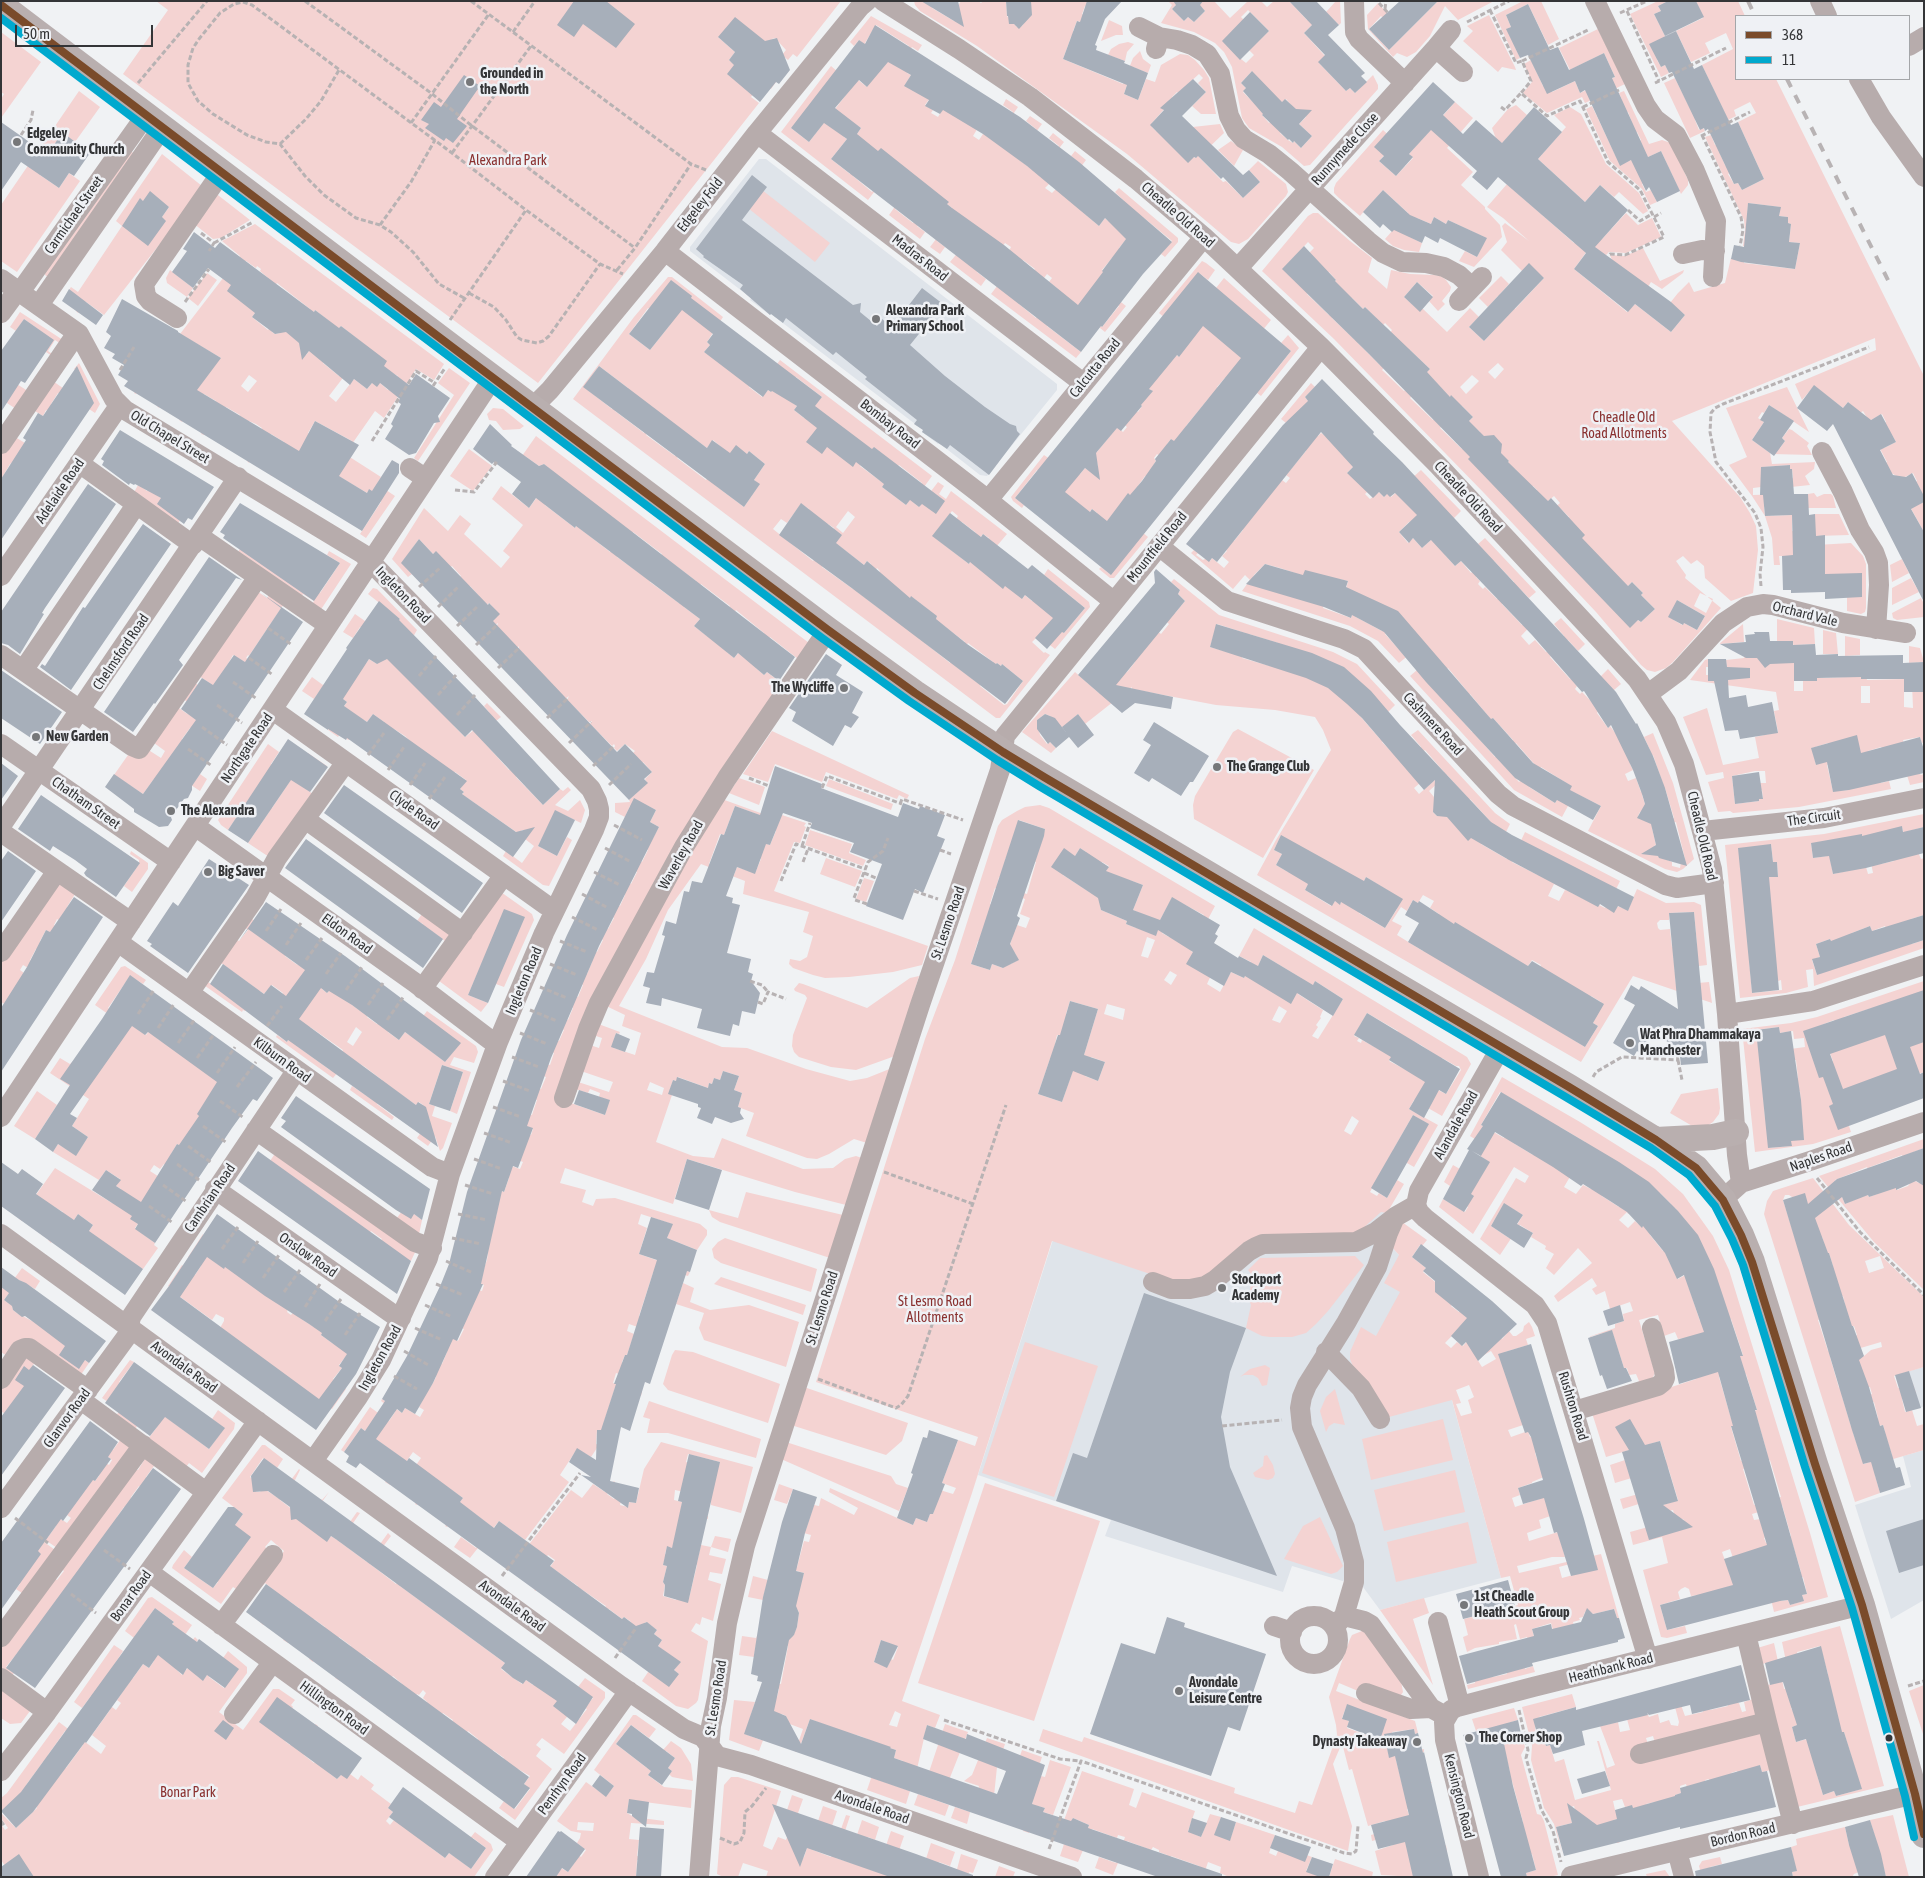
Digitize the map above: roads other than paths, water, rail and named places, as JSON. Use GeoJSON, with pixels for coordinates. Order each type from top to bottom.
{"type":"FeatureCollection","features":[{"type":"Feature","properties":{"kind":"main road"},"geometry":{"type":"LineString","coordinates":[[1,6],[828,630],[916,693],[1003,752],[1114,820],[1583,1096],[1656,1140],[1732,1191],[1741,1235],[1752,1262],[1815,1464],[1862,1605],[1915,1794],[1924,1835]]}},
{"type":"Feature","properties":{"kind":"main road"},"geometry":{"type":"LineString","coordinates":[[1656,1140],[1713,1136],[1736,1132]]}},
{"type":"Feature","properties":{"kind":"street","name":"Edgeley Fold"},"geometry":{"type":"LineString","coordinates":[[533,408],[592,339],[757,133],[860,7],[867,1]]}},
{"type":"Feature","properties":{"kind":"street"},"geometry":{"type":"LineString","coordinates":[[1354,1],[1355,32],[1359,39],[1405,83]]}},
{"type":"Feature","properties":{"kind":"street"},"geometry":{"type":"LineString","coordinates":[[1595,1],[1651,114],[1670,129],[1682,145],[1716,221],[1714,277]]}},
{"type":"Feature","properties":{"kind":"street"},"geometry":{"type":"LineString","coordinates":[[1820,1],[1827,15]]}},
{"type":"Feature","properties":{"kind":"street","name":"Cheadle Old Road"},"geometry":{"type":"LineString","coordinates":[[890,3],[1030,97],[1136,179],[1204,237],[1322,347],[1438,465],[1553,586],[1626,666],[1648,694],[1666,722],[1684,764],[1703,833],[1714,883],[1736,1132],[1732,1191]]}},
{"type":"Feature","properties":{"kind":"street"},"geometry":{"type":"LineString","coordinates":[[1139,27],[1158,43],[1177,40],[1192,45],[1207,54],[1220,74],[1229,116],[1236,130],[1244,139],[1269,154],[1310,188],[1383,253],[1402,262],[1426,263],[1444,267],[1459,275],[1471,288]]}},
{"type":"Feature","properties":{"kind":"street","name":"Runnymede Close"},"geometry":{"type":"LineString","coordinates":[[1238,268],[1451,30]]}},
{"type":"Feature","properties":{"kind":"street"},"geometry":{"type":"LineString","coordinates":[[1910,45],[1924,37]]}},
{"type":"Feature","properties":{"kind":"street"},"geometry":{"type":"LineString","coordinates":[[1436,48],[1463,72]]}},
{"type":"Feature","properties":{"kind":"street"},"geometry":{"type":"LineString","coordinates":[[1860,80],[1881,116],[1924,178]]}},
{"type":"Feature","properties":{"kind":"street","name":"Carmichael Street"},"geometry":{"type":"LineString","coordinates":[[1,313],[154,122]]}},
{"type":"Feature","properties":{"kind":"street","name":"Carmichael Street"},"geometry":{"type":"LineString","coordinates":[[39,305],[154,122]]}},
{"type":"Feature","properties":{"kind":"street","name":"Madras Road"},"geometry":{"type":"LineString","coordinates":[[757,133],[1083,383]]}},
{"type":"Feature","properties":{"kind":"street"},"geometry":{"type":"LineString","coordinates":[[176,317],[150,301],[144,284],[221,173]]}},
{"type":"Feature","properties":{"kind":"street","name":"Calcutta Road"},"geometry":{"type":"LineString","coordinates":[[988,500],[1204,237]]}},
{"type":"Feature","properties":{"kind":"street","name":"Bombay Road"},"geometry":{"type":"LineString","coordinates":[[665,250],[988,500],[1113,601]]}},
{"type":"Feature","properties":{"kind":"street"},"geometry":{"type":"LineString","coordinates":[[1682,254],[1702,250],[1715,251]]}},
{"type":"Feature","properties":{"kind":"street","name":"Old Chapel Street"},"geometry":{"type":"LineString","coordinates":[[1,279],[77,333],[119,406],[363,554],[370,561]]}},
{"type":"Feature","properties":{"kind":"street"},"geometry":{"type":"LineString","coordinates":[[1,444],[77,333]]}},
{"type":"Feature","properties":{"kind":"street","name":"Mountfield Road"},"geometry":{"type":"LineString","coordinates":[[1003,752],[1004,736],[1322,347]]}},
{"type":"Feature","properties":{"kind":"street","name":"Northgate Road"},"geometry":{"type":"LineString","coordinates":[[2,1114],[228,778],[370,561],[418,473],[493,378]]}},
{"type":"Feature","properties":{"kind":"street","name":"Adelaide Road"},"geometry":{"type":"LineString","coordinates":[[1,576],[119,406]]}},
{"type":"Feature","properties":{"kind":"street"},"geometry":{"type":"LineString","coordinates":[[1822,452],[1827,478],[1874,552],[1878,563],[1879,585],[1876,629]]}},
{"type":"Feature","properties":{"kind":"street"},"geometry":{"type":"LineString","coordinates":[[79,464],[136,505],[258,577],[328,625]]}},
{"type":"Feature","properties":{"kind":"street","name":"Chelmsford Road"},"geometry":{"type":"LineString","coordinates":[[1,826],[238,477]]}},
{"type":"Feature","properties":{"kind":"street"},"geometry":{"type":"LineString","coordinates":[[24,670],[136,505]]}},
{"type":"Feature","properties":{"kind":"street","name":"Cashmere Road"},"geometry":{"type":"LineString","coordinates":[[1159,546],[1227,601],[1344,639],[1364,650],[1498,794],[1512,806],[1665,885],[1677,888],[1714,883]]}},
{"type":"Feature","properties":{"kind":"street","name":"Ingleton Road"},"geometry":{"type":"LineString","coordinates":[[314,1461],[358,1397],[401,1320],[432,1245],[449,1176],[499,1040],[544,933],[589,840],[598,818],[599,809],[595,796],[580,778],[370,561]]}},
{"type":"Feature","properties":{"kind":"street"},"geometry":{"type":"LineString","coordinates":[[1,654],[139,749],[258,577]]}},
{"type":"Feature","properties":{"kind":"street","name":"Orchard Vale"},"geometry":{"type":"LineString","coordinates":[[1648,694],[1679,672],[1723,623],[1747,608],[1763,604],[1876,629],[1906,633]]}},
{"type":"Feature","properties":{"kind":"street","name":"Waverley Road"},"geometry":{"type":"LineString","coordinates":[[564,1098],[599,1003],[684,847],[718,792],[828,630]]}},
{"type":"Feature","properties":{"kind":"street","name":"Clyde Road"},"geometry":{"type":"LineString","coordinates":[[273,710],[546,905],[555,909]]}},
{"type":"Feature","properties":{"kind":"street","name":"Chatham Street"},"geometry":{"type":"LineString","coordinates":[[1,744],[172,862]]}},
{"type":"Feature","properties":{"kind":"street","name":"St. Lesmo Road"},"geometry":{"type":"LineString","coordinates":[[699,1877],[709,1746],[727,1623],[745,1546],[979,826],[1000,770],[1003,752]]}},
{"type":"Feature","properties":{"kind":"street"},"geometry":{"type":"LineString","coordinates":[[186,991],[255,898],[277,858],[305,819],[352,766]]}},
{"type":"Feature","properties":{"kind":"street","name":"The Circuit"},"geometry":{"type":"LineString","coordinates":[[1703,833],[1712,830],[1824,818],[1924,798]]}},
{"type":"Feature","properties":{"kind":"street"},"geometry":{"type":"LineString","coordinates":[[305,819],[462,933]]}},
{"type":"Feature","properties":{"kind":"street","name":"Eldon Road"},"geometry":{"type":"LineString","coordinates":[[195,826],[312,908],[489,1038],[499,1040]]}},
{"type":"Feature","properties":{"kind":"street"},"geometry":{"type":"LineString","coordinates":[[1,832],[131,922]]}},
{"type":"Feature","properties":{"kind":"street"},"geometry":{"type":"LineString","coordinates":[[1,952],[57,871]]}},
{"type":"Feature","properties":{"kind":"street"},"geometry":{"type":"LineString","coordinates":[[418,986],[462,933],[504,875]]}},
{"type":"Feature","properties":{"kind":"street","name":"Kilburn Road"},"geometry":{"type":"LineString","coordinates":[[118,942],[296,1071],[432,1167],[449,1176]]}},
{"type":"Feature","properties":{"kind":"street"},"geometry":{"type":"LineString","coordinates":[[1727,1014],[1813,1001],[1924,965]]}},
{"type":"Feature","properties":{"kind":"street","name":"Alandale Road"},"geometry":{"type":"LineString","coordinates":[[1416,1205],[1419,1192],[1501,1047]]}},
{"type":"Feature","properties":{"kind":"street","name":"Cambrian Road"},"geometry":{"type":"LineString","coordinates":[[128,1326],[131,1317],[187,1232],[296,1071]]}},
{"type":"Feature","properties":{"kind":"street","name":"Naples Road"},"geometry":{"type":"LineString","coordinates":[[1732,1191],[1810,1161],[1924,1122]]}},
{"type":"Feature","properties":{"kind":"street"},"geometry":{"type":"LineString","coordinates":[[257,1129],[415,1242],[432,1245]]}},
{"type":"Feature","properties":{"kind":"street","name":"Onslow Road"},"geometry":{"type":"LineString","coordinates":[[219,1184],[248,1212],[401,1320]]}},
{"type":"Feature","properties":{"kind":"street"},"geometry":{"type":"LineString","coordinates":[[1153,1282],[1171,1289],[1190,1289],[1205,1286],[1216,1280],[1249,1251],[1263,1244],[1356,1242],[1376,1232],[1416,1205]]}},
{"type":"Feature","properties":{"kind":"street","name":"Rushton Road"},"geometry":{"type":"LineString","coordinates":[[1416,1205],[1419,1212],[1425,1218],[1540,1310],[1551,1333],[1648,1659]]}},
{"type":"Feature","properties":{"kind":"street"},"geometry":{"type":"LineString","coordinates":[[1396,1217],[1388,1233],[1377,1267],[1346,1323],[1326,1352],[1302,1397],[1300,1418],[1302,1427],[1345,1528],[1354,1562],[1354,1582],[1339,1621],[1338,1646],[1331,1658],[1319,1664],[1305,1663],[1294,1654],[1283,1629],[1301,1620],[1315,1616],[1329,1621],[1339,1621],[1364,1621],[1371,1625],[1446,1710]]}},
{"type":"Feature","properties":{"kind":"street","name":"Avondale Road"},"geometry":{"type":"LineString","coordinates":[[1,1234],[604,1673],[684,1729],[703,1737],[717,1756],[772,1772],[1072,1877]]}},
{"type":"Feature","properties":{"kind":"street","name":"Glanvor Road"},"geometry":{"type":"LineString","coordinates":[[1,1508],[127,1336],[128,1326]]}},
{"type":"Feature","properties":{"kind":"street"},"geometry":{"type":"LineString","coordinates":[[1574,1411],[1658,1386],[1662,1382],[1665,1378],[1664,1370],[1652,1328]]}},
{"type":"Feature","properties":{"kind":"street"},"geometry":{"type":"LineString","coordinates":[[1,1379],[20,1350],[30,1348],[143,1445],[206,1492]]}},
{"type":"Feature","properties":{"kind":"street"},"geometry":{"type":"LineString","coordinates":[[1326,1352],[1361,1388],[1380,1419]]}},
{"type":"Feature","properties":{"kind":"street","name":"Bonar Road"},"geometry":{"type":"LineString","coordinates":[[2,1770],[47,1712],[258,1421]]}},
{"type":"Feature","properties":{"kind":"street"},"geometry":{"type":"LineString","coordinates":[[1,1637],[143,1445]]}},
{"type":"Feature","properties":{"kind":"street"},"geometry":{"type":"LineString","coordinates":[[221,1625],[273,1555]]}},
{"type":"Feature","properties":{"kind":"street","name":"Hillington Road"},"geometry":{"type":"LineString","coordinates":[[146,1575],[221,1625],[520,1842]]}},
{"type":"Feature","properties":{"kind":"street","name":"Heathbank Road"},"geometry":{"type":"LineString","coordinates":[[1366,1693],[1411,1709],[1446,1710],[1862,1605]]}},
{"type":"Feature","properties":{"kind":"street","name":"Kensington Road"},"geometry":{"type":"LineString","coordinates":[[1438,1622],[1446,1710],[1443,1728],[1479,1877]]}},
{"type":"Feature","properties":{"kind":"street"},"geometry":{"type":"LineString","coordinates":[[1746,1634],[1766,1722],[1793,1824]]}},
{"type":"Feature","properties":{"kind":"street"},"geometry":{"type":"LineString","coordinates":[[234,1714],[272,1663]]}},
{"type":"Feature","properties":{"kind":"street"},"geometry":{"type":"LineString","coordinates":[[1,1678],[47,1712]]}},
{"type":"Feature","properties":{"kind":"street","name":"Penrhyn Road"},"geometry":{"type":"LineString","coordinates":[[495,1877],[630,1691]]}},
{"type":"Feature","properties":{"kind":"street"},"geometry":{"type":"LineString","coordinates":[[1640,1754],[1766,1722]]}},
{"type":"Feature","properties":{"kind":"street","name":"Bordon Road"},"geometry":{"type":"LineString","coordinates":[[1566,1872],[1677,1850],[1915,1794]]}},
{"type":"Feature","properties":{"kind":"street"},"geometry":{"type":"LineString","coordinates":[[1677,1850],[1684,1877]]}},
{"type":"Feature","properties":{"kind":"railway"},"geometry":{"type":"LineString","coordinates":[[1748,1],[1755,15]]}},
{"type":"Feature","properties":{"kind":"railway"},"geometry":{"type":"LineString","coordinates":[[1788,80],[1892,288]]}},
{"type":"Feature","properties":{"kind":"place","name":"Grounded in the North"},"geometry":{"type":"Point","coordinates":[470,82]}},
{"type":"Feature","properties":{"kind":"place","name":"Edgeley Community Church"},"geometry":{"type":"Point","coordinates":[17,142]}},
{"type":"Feature","properties":{"kind":"place","name":"Alexandra Park Primary School"},"geometry":{"type":"Point","coordinates":[876,319]}},
{"type":"Feature","properties":{"kind":"place","name":"The Wycliffe"},"geometry":{"type":"Point","coordinates":[844,688]}},
{"type":"Feature","properties":{"kind":"place","name":"New Garden"},"geometry":{"type":"Point","coordinates":[36,737]}},
{"type":"Feature","properties":{"kind":"place","name":"The Grange Club"},"geometry":{"type":"Point","coordinates":[1217,767]}},
{"type":"Feature","properties":{"kind":"place","name":"The Alexandra"},"geometry":{"type":"Point","coordinates":[171,811]}},
{"type":"Feature","properties":{"kind":"place","name":"Big Saver"},"geometry":{"type":"Point","coordinates":[208,872]}},
{"type":"Feature","properties":{"kind":"place","name":"Wat Phra Dhammakaya Manchester"},"geometry":{"type":"Point","coordinates":[1630,1043]}},
{"type":"Feature","properties":{"kind":"place","name":"Stockport Academy"},"geometry":{"type":"Point","coordinates":[1222,1288]}},
{"type":"Feature","properties":{"kind":"place","name":"1st Cheadle Heath Scout Group"},"geometry":{"type":"Point","coordinates":[1464,1605]}},
{"type":"Feature","properties":{"kind":"place","name":"Avondale Leisure Centre"},"geometry":{"type":"Point","coordinates":[1179,1691]}},
{"type":"Feature","properties":{"kind":"place","name":"The Corner Shop"},"geometry":{"type":"Point","coordinates":[1469,1738]}},
{"type":"Feature","properties":{"kind":"place","name":"Dynasty Takeaway"},"geometry":{"type":"Point","coordinates":[1417,1742]}},
{"type":"Feature","properties":{"kind":"park label","name":"Alexandra Park"},"geometry":{"type":"Point","coordinates":[508,161]}},
{"type":"Feature","properties":{"kind":"park label","name":"Cheadle Old Road Allotments"},"geometry":{"type":"Point","coordinates":[1624,426]}},
{"type":"Feature","properties":{"kind":"park label","name":"St Lesmo Road Allotments"},"geometry":{"type":"Point","coordinates":[935,1310]}},
{"type":"Feature","properties":{"kind":"park label","name":"Bonar Park"},"geometry":{"type":"Point","coordinates":[188,1793]}}]}
